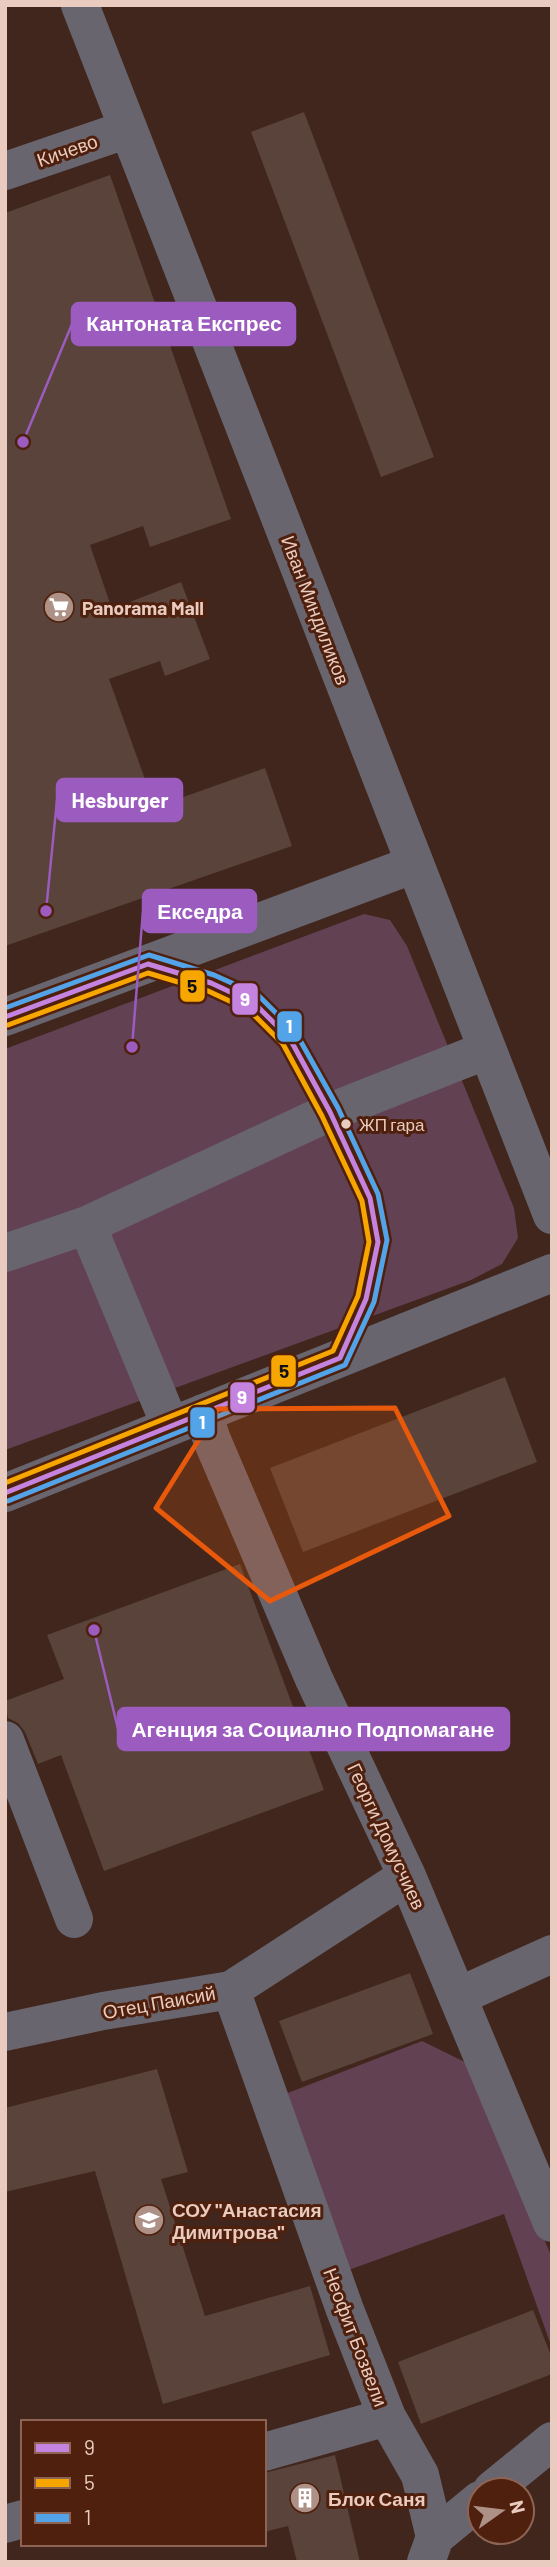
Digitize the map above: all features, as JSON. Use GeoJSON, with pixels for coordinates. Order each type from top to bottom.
{"type":"FeatureCollection","features":[{"type":"Feature","properties":{"kind":"street","name":"Иван Миндиликов"},"geometry":{"type":"LineString","coordinates":[[80,5],[552,1216]]}},
{"type":"Feature","properties":{"kind":"street","name":"Кичево"},"geometry":{"type":"LineString","coordinates":[[5,171],[128,129]]}},
{"type":"Feature","properties":{"kind":"street"},"geometry":{"type":"LineString","coordinates":[[5,1017],[415,864]]}},
{"type":"Feature","properties":{"kind":"street"},"geometry":{"type":"LineString","coordinates":[[5,1253],[87,1225],[330,1112],[487,1050]]}},
{"type":"Feature","properties":{"kind":"street","name":"Георги Домусчиев"},"geometry":{"type":"LineString","coordinates":[[87,1225],[186,1419],[212,1440],[290,1626],[407,1876],[552,2223]]}},
{"type":"Feature","properties":{"kind":"street"},"geometry":{"type":"LineString","coordinates":[[5,1493],[552,1273]]}},
{"type":"Feature","properties":{"kind":"street"},"geometry":{"type":"LineString","coordinates":[[5,1740],[74,1919]]}},
{"type":"Feature","properties":{"kind":"street","name":"Отец Паисий"},"geometry":{"type":"LineString","coordinates":[[5,2032],[103,2011],[231,1990],[407,1876]]}},
{"type":"Feature","properties":{"kind":"street"},"geometry":{"type":"LineString","coordinates":[[459,1996],[552,1954]]}},
{"type":"Feature","properties":{"kind":"street","name":"Неофит Бозвели"},"geometry":{"type":"LineString","coordinates":[[231,1990],[345,2310],[387,2417],[421,2475],[430,2549]]}},
{"type":"Feature","properties":{"kind":"street"},"geometry":{"type":"LineString","coordinates":[[266,2451],[387,2417]]}},
{"type":"Feature","properties":{"kind":"street"},"geometry":{"type":"LineString","coordinates":[[509,2476],[552,2441]]}},
{"type":"Feature","properties":{"kind":"street"},"geometry":{"type":"LineString","coordinates":[[430,2549],[466,2514]]}},
{"type":"Feature","properties":{"kind":"highlighted area"},"geometry":{"type":"Polygon","coordinates":[[[395,1408],[449,1516],[270,1601],[156,1508],[218,1409],[395,1408]]]}},
{"type":"Feature","properties":{"kind":"shaded area"},"geometry":{"type":"Polygon","coordinates":[[[364,914],[390,920],[407,946],[514,1208],[518,1238],[502,1264],[471,1280],[5,1450],[5,1049],[364,914]]]}},
{"type":"Feature","properties":{"kind":"shaded area"},"geometry":{"type":"Polygon","coordinates":[[[422,2041],[473,2066],[552,2258],[552,2348],[504,2214],[343,2272],[280,2096],[422,2041]]]}},
{"type":"Feature","properties":{"kind":"building"},"geometry":{"type":"Polygon","coordinates":[[[304,112],[434,457],[381,477],[251,132],[304,112]]]}},
{"type":"Feature","properties":{"kind":"building"},"geometry":{"type":"Polygon","coordinates":[[[110,175],[231,519],[150,547],[143,526],[90,545],[112,609],[181,582],[210,659],[165,676],[160,661],[109,679],[155,807],[265,768],[292,846],[5,946],[5,213],[110,175]]]}},
{"type":"Feature","properties":{"kind":"building"},"geometry":{"type":"Polygon","coordinates":[[[505,1377],[537,1462],[303,1552],[270,1468],[505,1377]]]}},
{"type":"Feature","properties":{"kind":"building"},"geometry":{"type":"Polygon","coordinates":[[[240,1564],[324,1790],[104,1871],[61,1755],[38,1764],[25,1732],[18,1723],[8,1718],[5,1701],[64,1679],[47,1635],[240,1564]]]}},
{"type":"Feature","properties":{"kind":"building"},"geometry":{"type":"Polygon","coordinates":[[[410,1973],[433,2034],[302,2082],[279,2021],[410,1973]]]}},
{"type":"Feature","properties":{"kind":"building"},"geometry":{"type":"Polygon","coordinates":[[[157,2069],[188,2172],[161,2179],[205,2316],[310,2286],[330,2355],[163,2404],[95,2171],[5,2192],[5,2108],[157,2069]]]}},
{"type":"Feature","properties":{"kind":"building"},"geometry":{"type":"Polygon","coordinates":[[[533,2310],[552,2358],[552,2374],[421,2424],[398,2362],[533,2310]]]}},
{"type":"Feature","properties":{"kind":"building","name":"Блок Саня"},"geometry":{"type":"Polygon","coordinates":[[[335,2455],[360,2562],[297,2562],[288,2526],[266,2532],[266,2472],[335,2455]]]}},
{"type":"Feature","properties":{"kind":"transit line","name":"1"},"geometry":{"type":"LineString","coordinates":[[5,1008],[149,955],[214,975],[258,995],[296,1033],[338,1108],[378,1194],[387,1240],[374,1302],[345,1365],[8,1501]]}},
{"type":"Feature","properties":{"kind":"transit line","name":"9"},"geometry":{"type":"LineString","coordinates":[[5,1017],[148,964],[211,983],[254,1003],[290,1039],[330,1112],[370,1198],[378,1242],[366,1299],[340,1358],[5,1493]]}},
{"type":"Feature","properties":{"kind":"transit line","name":"5"},"geometry":{"type":"LineString","coordinates":[[5,1483],[333,1351],[358,1296],[369,1242],[362,1201],[322,1116],[283,1044],[249,1010],[208,991],[148,973],[8,1025]]}},
{"type":"Feature","properties":{"kind":"place","name":"Кантоната Експрес"},"geometry":{"type":"Point","coordinates":[23,442]}},
{"type":"Feature","properties":{"kind":"place","name":"Panorama Mall"},"geometry":{"type":"Point","coordinates":[59,607]}},
{"type":"Feature","properties":{"kind":"place","name":"Hesburger"},"geometry":{"type":"Point","coordinates":[46,911]}},
{"type":"Feature","properties":{"kind":"place","name":"Екседра"},"geometry":{"type":"Point","coordinates":[132,1047]}},
{"type":"Feature","properties":{"kind":"place","name":"ЖП гара"},"geometry":{"type":"Point","coordinates":[346,1124]}},
{"type":"Feature","properties":{"kind":"place","name":"Агенция за Социално Подпомагане"},"geometry":{"type":"Point","coordinates":[94,1630]}},
{"type":"Feature","properties":{"kind":"place","name":"СОУ \"Анастасия Димитрова\""},"geometry":{"type":"Point","coordinates":[149,2220]}},
{"type":"Feature","properties":{"kind":"place","name":"Блок Саня"},"geometry":{"type":"Point","coordinates":[305,2498]}}]}
